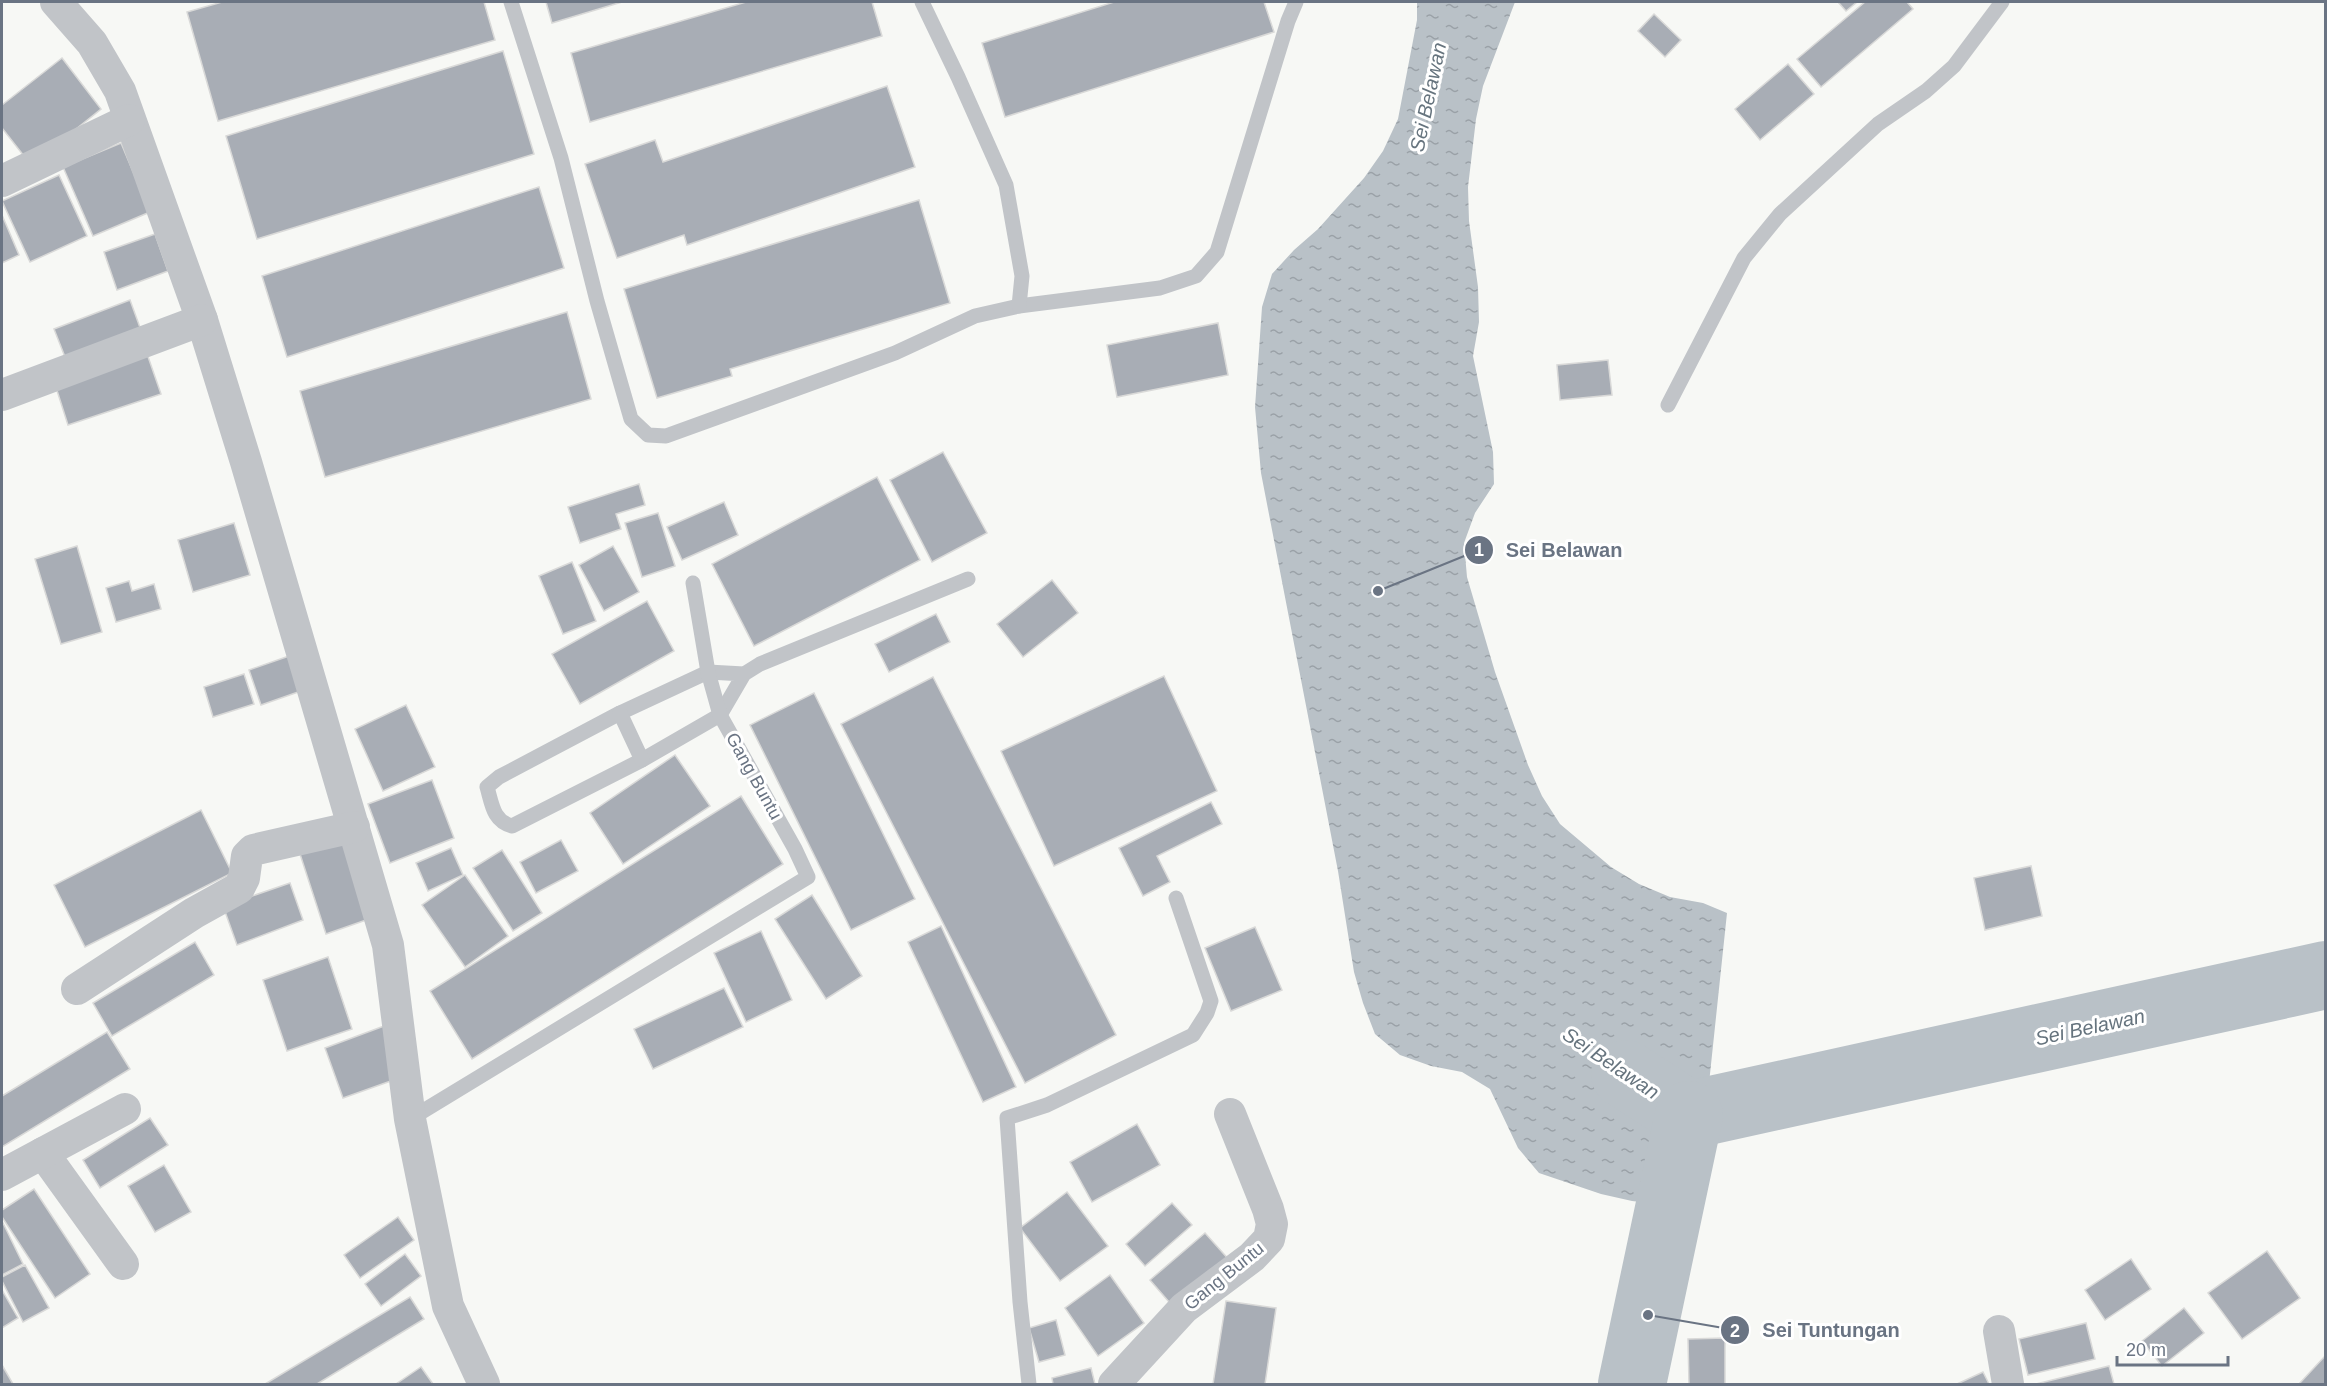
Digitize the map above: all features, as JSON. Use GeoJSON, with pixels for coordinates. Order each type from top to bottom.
{"type":"FeatureCollection","features":[{"type":"Feature","properties":{"kind":"street"},"geometry":{"type":"LineString","coordinates":[[56,2],[92,43],[120,91],[202,321],[388,945],[410,1119],[448,1306],[484,1384]]}},
{"type":"Feature","properties":{"kind":"street"},"geometry":{"type":"LineString","coordinates":[[2,181],[129,120]]}},
{"type":"Feature","properties":{"kind":"street"},"geometry":{"type":"LineString","coordinates":[[2,394],[202,321]]}},
{"type":"Feature","properties":{"kind":"street"},"geometry":{"type":"LineString","coordinates":[[77,988],[194,913],[238,888],[244,878],[248,856],[253,850],[354,827]]}},
{"type":"Feature","properties":{"kind":"street"},"geometry":{"type":"LineString","coordinates":[[2,1175],[125,1109]]}},
{"type":"Feature","properties":{"kind":"street","name":"Gang Buntu"},"geometry":{"type":"LineString","coordinates":[[1114,1384],[1184,1308],[1252,1257],[1269,1239],[1272,1224],[1268,1209],[1230,1114]]}},
{"type":"Feature","properties":{"kind":"street"},"geometry":{"type":"LineString","coordinates":[[43,1153],[123,1264]]}},
{"type":"Feature","properties":{"kind":"street"},"geometry":{"type":"LineString","coordinates":[[1999,1331],[2008,1384]]}},
{"type":"Feature","properties":{"kind":"lane"},"geometry":{"type":"LineString","coordinates":[[511,2],[561,158],[597,301],[632,419],[648,435],[666,436],[895,353],[975,316],[1019,306],[1160,288],[1196,276],[1217,252],[1288,21],[1296,2]]}},
{"type":"Feature","properties":{"kind":"lane"},"geometry":{"type":"LineString","coordinates":[[922,2],[1006,185],[1022,276],[1019,306]]}},
{"type":"Feature","properties":{"kind":"lane"},"geometry":{"type":"LineString","coordinates":[[1668,405],[1744,258],[1773,223],[1878,124],[1926,91],[1954,66],[2002,2]]}},
{"type":"Feature","properties":{"kind":"lane"},"geometry":{"type":"LineString","coordinates":[[744,674],[708,672],[620,713],[491,782],[487,787],[496,816],[504,824],[512,826],[642,760],[720,715],[744,674],[760,664],[968,579]]}},
{"type":"Feature","properties":{"kind":"lane","name":"Gang Buntu"},"geometry":{"type":"LineString","coordinates":[[410,1119],[808,877],[795,849],[720,715],[708,672],[693,583]]}},
{"type":"Feature","properties":{"kind":"lane"},"geometry":{"type":"LineString","coordinates":[[620,713],[642,760]]}},
{"type":"Feature","properties":{"kind":"lane"},"geometry":{"type":"LineString","coordinates":[[1029,1384],[1020,1302],[1007,1118],[1047,1106],[1193,1035],[1207,1013],[1211,1000],[1176,898]]}},
{"type":"Feature","properties":{"kind":"water","name":"Sei Belawan"},"geometry":{"type":"Polygon","coordinates":[[[1417,2],[1515,2],[1483,86],[1476,119],[1468,187],[1469,221],[1478,287],[1479,322],[1473,356],[1493,452],[1494,484],[1475,513],[1464,543],[1467,577],[1495,672],[1528,765],[1542,796],[1560,824],[1611,867],[1639,884],[1670,897],[1703,903],[1727,913],[1697,1197],[1665,1205],[1601,1194],[1539,1173],[1518,1148],[1490,1089],[1462,1072],[1431,1066],[1400,1055],[1375,1034],[1354,972],[1338,871],[1261,473],[1255,407],[1262,307],[1272,274],[1318,229],[1364,178],[1383,151],[1398,119],[1417,20],[1417,2]]]}},
{"type":"Feature","properties":{"kind":"building"},"geometry":{"type":"Polygon","coordinates":[[[222,2],[484,2],[495,40],[218,121],[187,12],[222,2]]]}},
{"type":"Feature","properties":{"kind":"building"},"geometry":{"type":"Polygon","coordinates":[[[546,2],[622,2],[552,23],[546,2]]]}},
{"type":"Feature","properties":{"kind":"building"},"geometry":{"type":"Polygon","coordinates":[[[746,2],[872,2],[882,36],[590,122],[571,53],[746,2]]]}},
{"type":"Feature","properties":{"kind":"building"},"geometry":{"type":"Polygon","coordinates":[[[1114,2],[1264,2],[1274,32],[1005,117],[982,43],[1114,2]]]}},
{"type":"Feature","properties":{"kind":"building"},"geometry":{"type":"Polygon","coordinates":[[[1838,2],[1857,2],[1846,11],[1838,2]]]}},
{"type":"Feature","properties":{"kind":"building"},"geometry":{"type":"Polygon","coordinates":[[[1865,2],[1907,2],[1913,9],[1821,87],[1797,59],[1865,2]]]}},
{"type":"Feature","properties":{"kind":"building"},"geometry":{"type":"Polygon","coordinates":[[[1654,14],[1681,40],[1665,57],[1638,31],[1654,14]]]}},
{"type":"Feature","properties":{"kind":"building"},"geometry":{"type":"Polygon","coordinates":[[[503,51],[534,154],[257,239],[226,136],[503,51]]]}},
{"type":"Feature","properties":{"kind":"building"},"geometry":{"type":"Polygon","coordinates":[[[62,58],[101,109],[31,165],[2,128],[2,105],[62,58]]]}},
{"type":"Feature","properties":{"kind":"building"},"geometry":{"type":"Polygon","coordinates":[[[1788,64],[1814,94],[1760,140],[1735,109],[1788,64]]]}},
{"type":"Feature","properties":{"kind":"building"},"geometry":{"type":"Polygon","coordinates":[[[887,86],[915,167],[687,245],[684,235],[617,258],[585,164],[655,140],[663,162],[887,86]]]}},
{"type":"Feature","properties":{"kind":"building"},"geometry":{"type":"Polygon","coordinates":[[[121,143],[150,212],[93,236],[63,167],[121,143]]]}},
{"type":"Feature","properties":{"kind":"building"},"geometry":{"type":"Polygon","coordinates":[[[59,175],[87,236],[30,262],[2,201],[59,175]]]}},
{"type":"Feature","properties":{"kind":"building"},"geometry":{"type":"Polygon","coordinates":[[[539,187],[564,268],[287,357],[262,276],[539,187]]]}},
{"type":"Feature","properties":{"kind":"building"},"geometry":{"type":"Polygon","coordinates":[[[919,200],[950,303],[730,369],[732,376],[657,398],[624,289],[919,200]]]}},
{"type":"Feature","properties":{"kind":"building"},"geometry":{"type":"Polygon","coordinates":[[[2,215],[19,255],[2,263],[2,215]]]}},
{"type":"Feature","properties":{"kind":"building"},"geometry":{"type":"Polygon","coordinates":[[[155,234],[168,271],[117,290],[104,252],[155,234]]]}},
{"type":"Feature","properties":{"kind":"building"},"geometry":{"type":"Polygon","coordinates":[[[130,300],[142,333],[67,362],[54,329],[130,300]]]}},
{"type":"Feature","properties":{"kind":"building"},"geometry":{"type":"Polygon","coordinates":[[[567,312],[591,399],[325,477],[300,391],[567,312]]]}},
{"type":"Feature","properties":{"kind":"building"},"geometry":{"type":"Polygon","coordinates":[[[1218,323],[1228,375],[1117,397],[1107,345],[1218,323]]]}},
{"type":"Feature","properties":{"kind":"building"},"geometry":{"type":"Polygon","coordinates":[[[145,348],[161,394],[68,425],[53,378],[145,348]]]}},
{"type":"Feature","properties":{"kind":"building"},"geometry":{"type":"Polygon","coordinates":[[[1608,360],[1612,395],[1560,400],[1557,365],[1608,360]]]}},
{"type":"Feature","properties":{"kind":"building"},"geometry":{"type":"Polygon","coordinates":[[[943,452],[987,533],[932,562],[890,480],[943,452]]]}},
{"type":"Feature","properties":{"kind":"building"},"geometry":{"type":"Polygon","coordinates":[[[877,477],[920,560],[754,646],[712,564],[877,477]]]}},
{"type":"Feature","properties":{"kind":"building"},"geometry":{"type":"Polygon","coordinates":[[[639,484],[645,505],[616,514],[621,529],[580,543],[568,507],[639,484]]]}},
{"type":"Feature","properties":{"kind":"building"},"geometry":{"type":"Polygon","coordinates":[[[724,502],[738,535],[682,560],[667,527],[724,502]]]}},
{"type":"Feature","properties":{"kind":"building"},"geometry":{"type":"Polygon","coordinates":[[[658,513],[675,566],[642,577],[625,523],[658,513]]]}},
{"type":"Feature","properties":{"kind":"building"},"geometry":{"type":"Polygon","coordinates":[[[234,523],[250,575],[193,592],[178,540],[234,523]]]}},
{"type":"Feature","properties":{"kind":"building"},"geometry":{"type":"Polygon","coordinates":[[[77,546],[102,632],[61,644],[35,559],[77,546]]]}},
{"type":"Feature","properties":{"kind":"building"},"geometry":{"type":"Polygon","coordinates":[[[613,546],[639,592],[604,611],[579,565],[613,546]]]}},
{"type":"Feature","properties":{"kind":"building"},"geometry":{"type":"Polygon","coordinates":[[[572,562],[596,621],[563,634],[539,576],[572,562]]]}},
{"type":"Feature","properties":{"kind":"building"},"geometry":{"type":"Polygon","coordinates":[[[1052,580],[1078,613],[1023,657],[997,624],[1052,580]]]}},
{"type":"Feature","properties":{"kind":"building"},"geometry":{"type":"Polygon","coordinates":[[[129,581],[132,591],[154,584],[161,609],[116,622],[106,588],[129,581]]]}},
{"type":"Feature","properties":{"kind":"building"},"geometry":{"type":"Polygon","coordinates":[[[647,601],[674,651],[580,704],[552,654],[647,601]]]}},
{"type":"Feature","properties":{"kind":"building"},"geometry":{"type":"Polygon","coordinates":[[[936,614],[950,642],[889,672],[875,644],[936,614]]]}},
{"type":"Feature","properties":{"kind":"building"},"geometry":{"type":"Polygon","coordinates":[[[289,656],[301,691],[261,705],[249,670],[289,656]]]}},
{"type":"Feature","properties":{"kind":"building"},"geometry":{"type":"Polygon","coordinates":[[[244,674],[254,704],[213,717],[204,687],[244,674]]]}},
{"type":"Feature","properties":{"kind":"building"},"geometry":{"type":"Polygon","coordinates":[[[1164,676],[1217,791],[1054,866],[1001,751],[1164,676]]]}},
{"type":"Feature","properties":{"kind":"building"},"geometry":{"type":"Polygon","coordinates":[[[933,677],[1116,1035],[1025,1083],[841,724],[933,677]]]}},
{"type":"Feature","properties":{"kind":"building"},"geometry":{"type":"Polygon","coordinates":[[[814,693],[915,899],[851,930],[750,725],[814,693]]]}},
{"type":"Feature","properties":{"kind":"building"},"geometry":{"type":"Polygon","coordinates":[[[406,705],[435,767],[383,791],[355,729],[406,705]]]}},
{"type":"Feature","properties":{"kind":"building"},"geometry":{"type":"Polygon","coordinates":[[[675,755],[710,806],[623,864],[590,813],[675,755]]]}},
{"type":"Feature","properties":{"kind":"building"},"geometry":{"type":"Polygon","coordinates":[[[432,780],[454,838],[390,863],[368,804],[432,780]]]}},
{"type":"Feature","properties":{"kind":"building"},"geometry":{"type":"Polygon","coordinates":[[[741,796],[783,864],[472,1059],[430,991],[741,796]]]}},
{"type":"Feature","properties":{"kind":"building"},"geometry":{"type":"Polygon","coordinates":[[[1211,802],[1222,824],[1157,856],[1170,882],[1143,896],[1119,848],[1211,802]]]}},
{"type":"Feature","properties":{"kind":"building"},"geometry":{"type":"Polygon","coordinates":[[[201,810],[232,873],[85,947],[54,885],[201,810]]]}},
{"type":"Feature","properties":{"kind":"building"},"geometry":{"type":"Polygon","coordinates":[[[343,840],[369,919],[326,934],[300,854],[343,840]]]}},
{"type":"Feature","properties":{"kind":"building"},"geometry":{"type":"Polygon","coordinates":[[[561,840],[578,871],[536,893],[520,862],[561,840]]]}},
{"type":"Feature","properties":{"kind":"building"},"geometry":{"type":"Polygon","coordinates":[[[451,848],[463,875],[428,891],[416,863],[451,848]]]}},
{"type":"Feature","properties":{"kind":"building"},"geometry":{"type":"Polygon","coordinates":[[[502,850],[542,913],[513,931],[473,868],[502,850]]]}},
{"type":"Feature","properties":{"kind":"building"},"geometry":{"type":"Polygon","coordinates":[[[2031,866],[2042,916],[1985,930],[1974,878],[2031,866]]]}},
{"type":"Feature","properties":{"kind":"building"},"geometry":{"type":"Polygon","coordinates":[[[465,875],[508,936],[465,967],[422,905],[465,875]]]}},
{"type":"Feature","properties":{"kind":"building"},"geometry":{"type":"Polygon","coordinates":[[[290,883],[303,920],[237,945],[223,906],[290,883]]]}},
{"type":"Feature","properties":{"kind":"building"},"geometry":{"type":"Polygon","coordinates":[[[812,895],[862,976],[826,999],[775,919],[812,895]]]}},
{"type":"Feature","properties":{"kind":"building"},"geometry":{"type":"Polygon","coordinates":[[[941,926],[1016,1087],[983,1102],[908,942],[941,926]]]}},
{"type":"Feature","properties":{"kind":"building"},"geometry":{"type":"Polygon","coordinates":[[[1255,927],[1282,990],[1231,1011],[1205,948],[1255,927]]]}},
{"type":"Feature","properties":{"kind":"building"},"geometry":{"type":"Polygon","coordinates":[[[761,931],[792,1000],[746,1022],[714,953],[761,931]]]}},
{"type":"Feature","properties":{"kind":"building"},"geometry":{"type":"Polygon","coordinates":[[[195,942],[214,975],[112,1036],[93,1003],[195,942]]]}},
{"type":"Feature","properties":{"kind":"building"},"geometry":{"type":"Polygon","coordinates":[[[328,957],[352,1029],[287,1051],[263,980],[328,957]]]}},
{"type":"Feature","properties":{"kind":"building"},"geometry":{"type":"Polygon","coordinates":[[[724,988],[743,1027],[653,1069],[634,1029],[724,988]]]}},
{"type":"Feature","properties":{"kind":"building"},"geometry":{"type":"Polygon","coordinates":[[[384,1026],[402,1077],[343,1098],[325,1048],[384,1026]]]}},
{"type":"Feature","properties":{"kind":"building"},"geometry":{"type":"Polygon","coordinates":[[[107,1032],[130,1069],[2,1147],[2,1096],[107,1032]]]}},
{"type":"Feature","properties":{"kind":"building"},"geometry":{"type":"Polygon","coordinates":[[[150,1118],[168,1145],[100,1188],[83,1160],[150,1118]]]}},
{"type":"Feature","properties":{"kind":"building"},"geometry":{"type":"Polygon","coordinates":[[[1137,1124],[1160,1165],[1092,1202],[1070,1162],[1137,1124]]]}},
{"type":"Feature","properties":{"kind":"building"},"geometry":{"type":"Polygon","coordinates":[[[164,1165],[191,1212],[155,1232],[128,1186],[164,1165]]]}},
{"type":"Feature","properties":{"kind":"building"},"geometry":{"type":"Polygon","coordinates":[[[34,1189],[90,1274],[55,1298],[2,1217],[2,1210],[34,1189]]]}},
{"type":"Feature","properties":{"kind":"building"},"geometry":{"type":"Polygon","coordinates":[[[1067,1192],[1108,1246],[1060,1281],[1020,1228],[1067,1192]]]}},
{"type":"Feature","properties":{"kind":"building"},"geometry":{"type":"Polygon","coordinates":[[[1172,1203],[1192,1225],[1145,1266],[1126,1244],[1172,1203]]]}},
{"type":"Feature","properties":{"kind":"building"},"geometry":{"type":"Polygon","coordinates":[[[398,1217],[414,1240],[360,1278],[344,1255],[398,1217]]]}},
{"type":"Feature","properties":{"kind":"building"},"geometry":{"type":"Polygon","coordinates":[[[2,1221],[23,1264],[2,1275],[2,1221]]]}},
{"type":"Feature","properties":{"kind":"building"},"geometry":{"type":"Polygon","coordinates":[[[1205,1233],[1231,1262],[1176,1310],[1150,1280],[1205,1233]]]}},
{"type":"Feature","properties":{"kind":"building"},"geometry":{"type":"Polygon","coordinates":[[[2267,1251],[2300,1298],[2242,1339],[2208,1293],[2267,1251]]]}},
{"type":"Feature","properties":{"kind":"building"},"geometry":{"type":"Polygon","coordinates":[[[405,1254],[421,1276],[381,1306],[365,1284],[405,1254]]]}},
{"type":"Feature","properties":{"kind":"building"},"geometry":{"type":"Polygon","coordinates":[[[2131,1259],[2151,1289],[2105,1320],[2085,1290],[2131,1259]]]}},
{"type":"Feature","properties":{"kind":"building"},"geometry":{"type":"Polygon","coordinates":[[[25,1265],[49,1308],[23,1322],[2,1277],[25,1265]]]}},
{"type":"Feature","properties":{"kind":"building"},"geometry":{"type":"Polygon","coordinates":[[[1110,1275],[1144,1323],[1098,1356],[1065,1308],[1110,1275]]]}},
{"type":"Feature","properties":{"kind":"building"},"geometry":{"type":"Polygon","coordinates":[[[2,1290],[18,1318],[2,1328],[2,1290]]]}},
{"type":"Feature","properties":{"kind":"building"},"geometry":{"type":"Polygon","coordinates":[[[410,1297],[424,1319],[317,1384],[265,1384],[410,1297]]]}},
{"type":"Feature","properties":{"kind":"building"},"geometry":{"type":"Polygon","coordinates":[[[1226,1301],[1276,1308],[1265,1384],[1213,1384],[1226,1301]]]}},
{"type":"Feature","properties":{"kind":"building"},"geometry":{"type":"Polygon","coordinates":[[[2184,1308],[2204,1333],[2162,1366],[2142,1341],[2184,1308]]]}},
{"type":"Feature","properties":{"kind":"building"},"geometry":{"type":"Polygon","coordinates":[[[1056,1320],[1065,1355],[1039,1362],[1029,1328],[1056,1320]]]}},
{"type":"Feature","properties":{"kind":"building"},"geometry":{"type":"Polygon","coordinates":[[[2086,1323],[2095,1359],[2028,1375],[2019,1339],[2086,1323]]]}},
{"type":"Feature","properties":{"kind":"building"},"geometry":{"type":"Polygon","coordinates":[[[1725,1338],[1725,1384],[1689,1384],[1688,1339],[1725,1338]]]}},
{"type":"Feature","properties":{"kind":"building"},"geometry":{"type":"Polygon","coordinates":[[[2325,1356],[2326,1384],[2299,1384],[2325,1356]]]}},
{"type":"Feature","properties":{"kind":"building"},"geometry":{"type":"Polygon","coordinates":[[[2,1365],[13,1384],[2,1384],[2,1365]]]}},
{"type":"Feature","properties":{"kind":"building"},"geometry":{"type":"Polygon","coordinates":[[[2109,1366],[2114,1384],[2036,1384],[2109,1366]]]}},
{"type":"Feature","properties":{"kind":"building"},"geometry":{"type":"Polygon","coordinates":[[[421,1367],[433,1384],[396,1384],[421,1367]]]}},
{"type":"Feature","properties":{"kind":"building"},"geometry":{"type":"Polygon","coordinates":[[[1091,1368],[1095,1384],[1053,1384],[1052,1378],[1091,1368]]]}},
{"type":"Feature","properties":{"kind":"building"},"geometry":{"type":"Polygon","coordinates":[[[1983,1372],[1989,1384],[1957,1384],[1983,1372]]]}},
{"type":"Feature","properties":{"kind":"waterway","name":"Sei Belawan"},"geometry":{"type":"LineString","coordinates":[[1625,1074],[1689,1115],[2326,975]]}},
{"type":"Feature","properties":{"kind":"waterway"},"geometry":{"type":"LineString","coordinates":[[1632,1384],[1689,1115]]}},
{"type":"Feature","properties":{"kind":"place","name":"Sei Belawan"},"geometry":{"type":"Point","coordinates":[1378,591]}},
{"type":"Feature","properties":{"kind":"place","name":"Sei Tuntungan"},"geometry":{"type":"Point","coordinates":[1648,1315]}}]}
